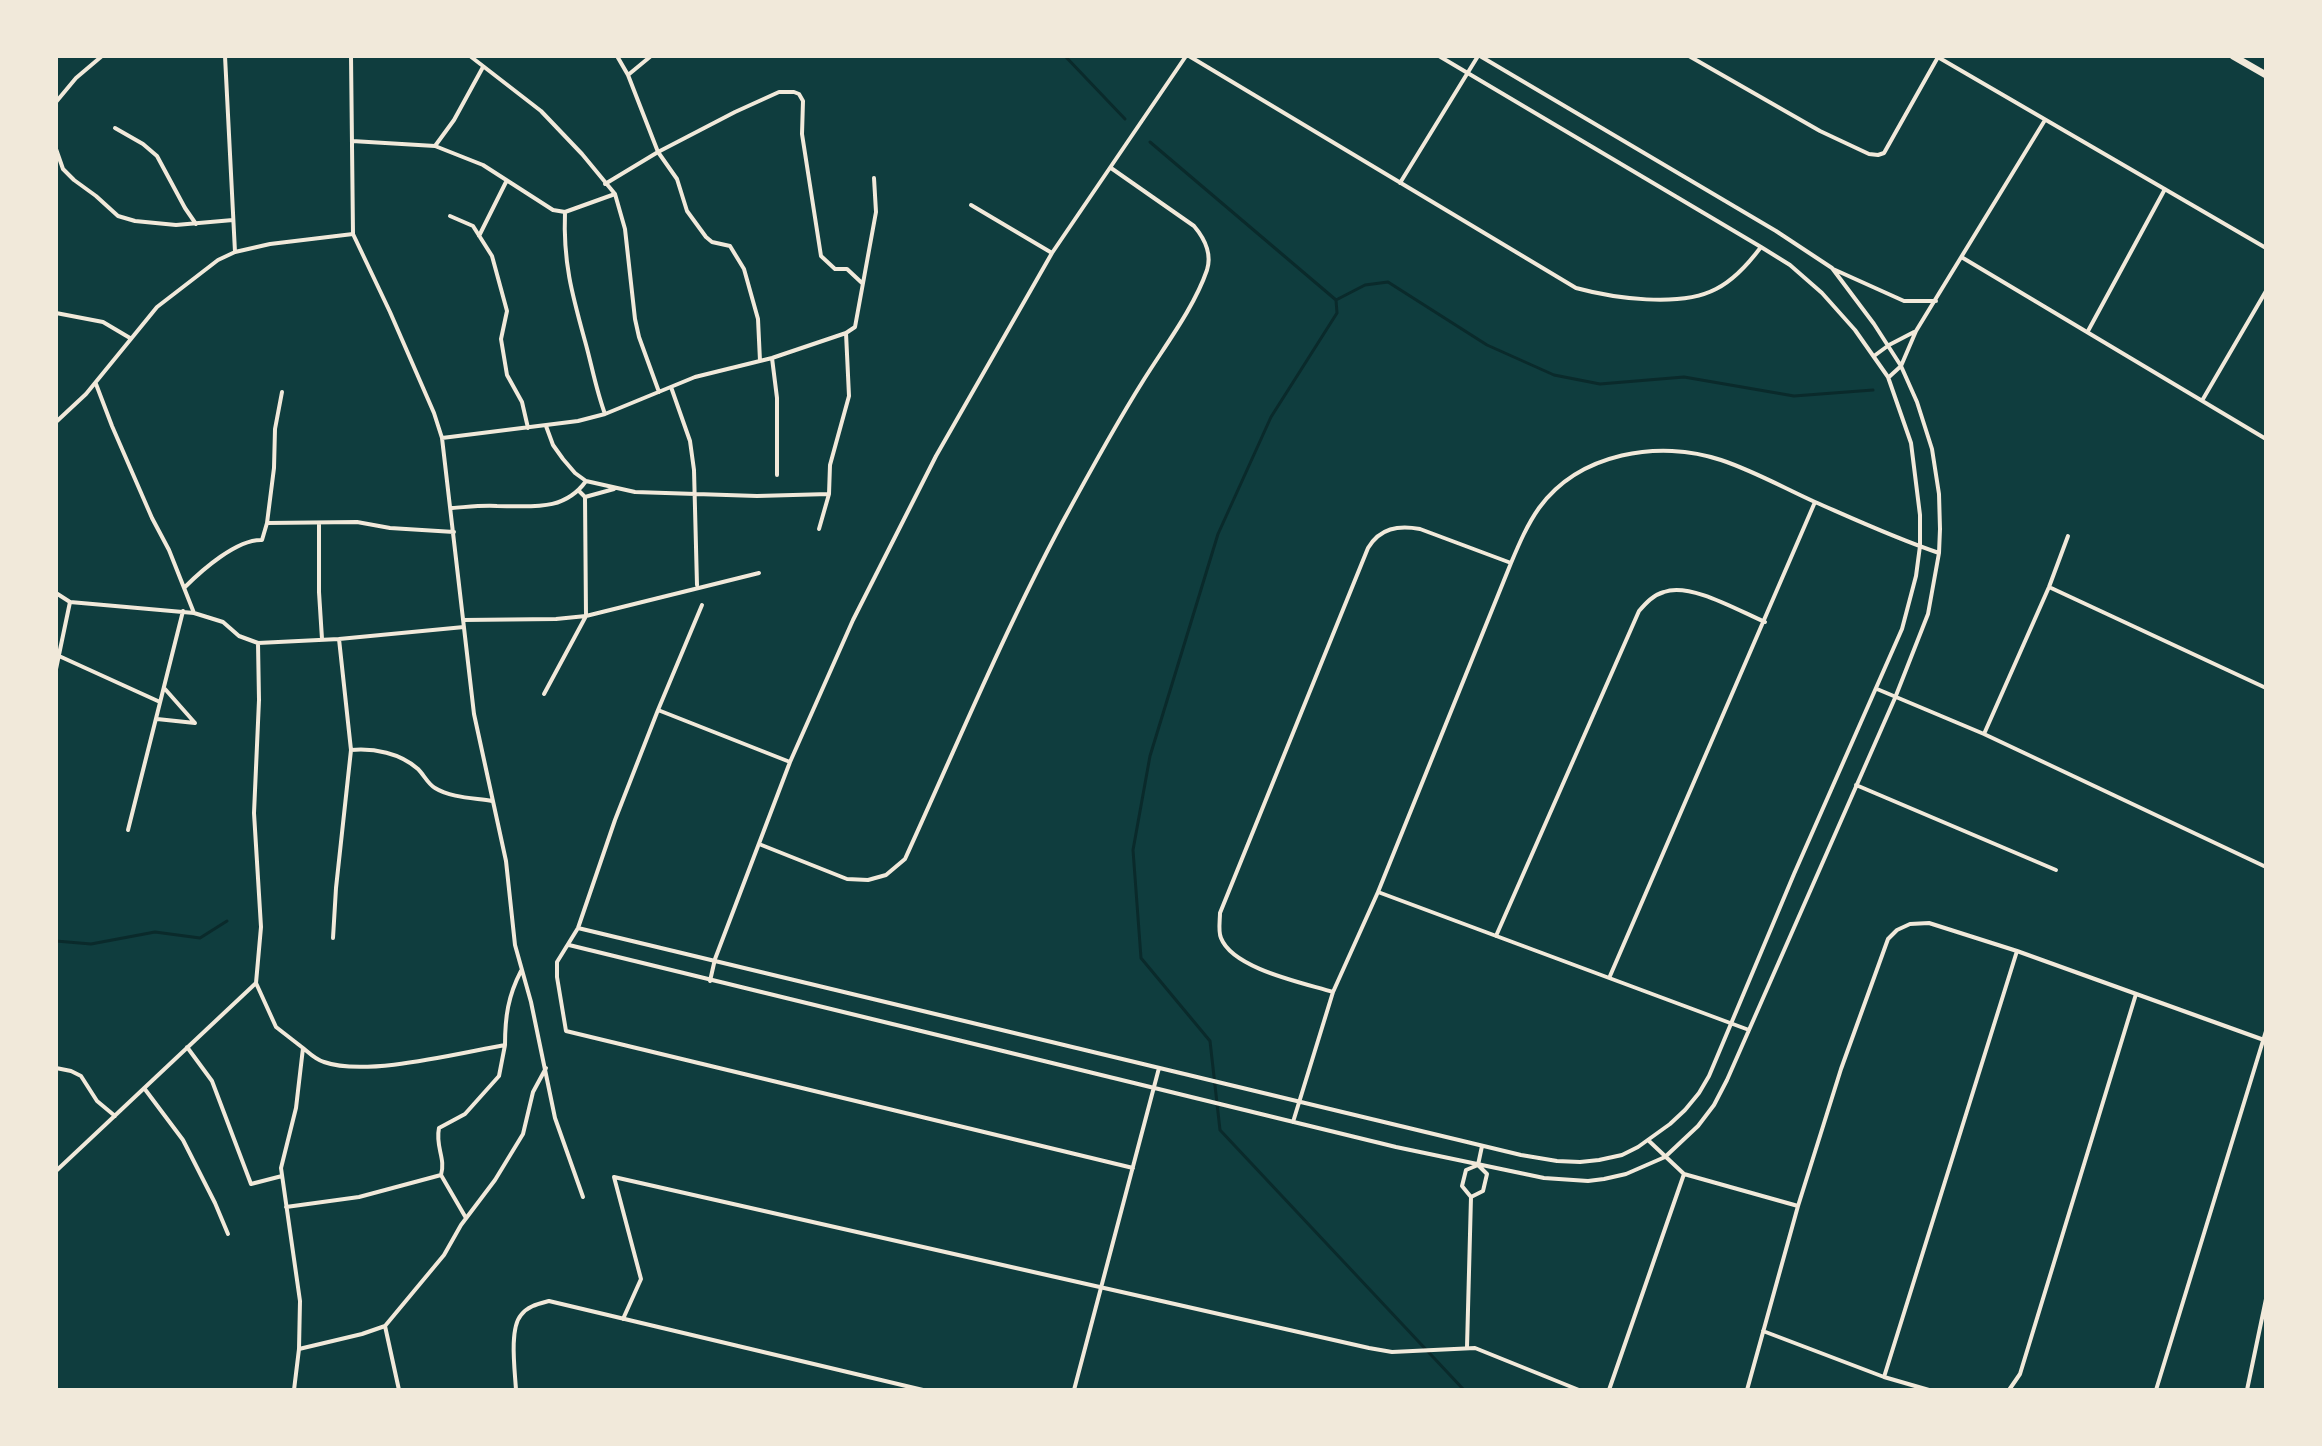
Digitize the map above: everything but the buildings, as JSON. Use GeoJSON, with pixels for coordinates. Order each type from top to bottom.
{"type":"FeatureCollection","features":[{"type":"Feature","properties":{"kind":"main road"},"geometry":{"type":"LineString","coordinates":[[2233,56],[2266,75]]}},
{"type":"Feature","properties":{"kind":"street"},"geometry":{"type":"LineString","coordinates":[[56,102],[76,78],[102,56]]}},
{"type":"Feature","properties":{"kind":"street"},"geometry":{"type":"LineString","coordinates":[[225,56],[235,252]]}},
{"type":"Feature","properties":{"kind":"street"},"geometry":{"type":"LineString","coordinates":[[351,56],[353,234],[390,312],[442,438],[474,714],[506,861],[515,945],[546,1068],[555,1118],[583,1197]]}},
{"type":"Feature","properties":{"kind":"street"},"geometry":{"type":"LineString","coordinates":[[470,56],[541,111],[615,194],[625,229],[637,328],[659,392]]}},
{"type":"Feature","properties":{"kind":"street"},"geometry":{"type":"LineString","coordinates":[[617,56],[628,75],[658,152],[677,179],[687,211],[712,242],[730,246],[744,269],[758,319],[760,361]]}},
{"type":"Feature","properties":{"kind":"street"},"geometry":{"type":"LineString","coordinates":[[628,75],[651,56]]}},
{"type":"Feature","properties":{"kind":"street"},"geometry":{"type":"LineString","coordinates":[[710,981],[715,959],[790,762],[853,620],[936,456],[1052,253],[1188,56],[1576,288],[1664,299],[1699,296],[1726,283],[1761,247]]}},
{"type":"Feature","properties":{"kind":"street"},"geometry":{"type":"LineString","coordinates":[[578,928],[1299,1103],[1557,1161],[1580,1162],[1622,1155],[1648,1140],[1685,1110],[1709,1076],[1902,629],[1916,576],[1920,546],[1914,460],[1904,420],[1888,377],[1855,330],[1822,293],[1790,265],[1439,56]]}},
{"type":"Feature","properties":{"kind":"street"},"geometry":{"type":"LineString","coordinates":[[1399,184],[1479,56],[1776,231],[1832,268],[1904,301],[1936,301]]}},
{"type":"Feature","properties":{"kind":"street"},"geometry":{"type":"LineString","coordinates":[[1689,56],[1820,131],[1874,155],[1884,153],[1937,56],[2266,248]]}},
{"type":"Feature","properties":{"kind":"street"},"geometry":{"type":"LineString","coordinates":[[435,146],[454,120],[483,67]]}},
{"type":"Feature","properties":{"kind":"street"},"geometry":{"type":"LineString","coordinates":[[605,184],[735,112],[779,92],[799,94],[803,101],[802,134],[821,256],[835,269],[847,269],[864,284]]}},
{"type":"Feature","properties":{"kind":"street"},"geometry":{"type":"LineString","coordinates":[[1888,377],[1901,366],[1916,331],[2045,120]]}},
{"type":"Feature","properties":{"kind":"street"},"geometry":{"type":"LineString","coordinates":[[115,128],[150,148],[157,156],[196,224]]}},
{"type":"Feature","properties":{"kind":"street"},"geometry":{"type":"LineString","coordinates":[[352,141],[435,146],[483,165],[553,210],[565,212],[615,194]]}},
{"type":"Feature","properties":{"kind":"street"},"geometry":{"type":"LineString","coordinates":[[56,149],[63,169],[118,216],[176,225],[233,220]]}},
{"type":"Feature","properties":{"kind":"street"},"geometry":{"type":"LineString","coordinates":[[759,844],[847,879],[868,880],[886,875],[905,859],[1032,582],[1124,411],[1196,295],[1209,262],[1207,245],[1194,226],[1111,168]]}},
{"type":"Feature","properties":{"kind":"street"},"geometry":{"type":"LineString","coordinates":[[442,438],[565,424],[605,414],[695,377],[772,358],[846,333],[855,327],[864,284],[876,212],[874,178]]}},
{"type":"Feature","properties":{"kind":"street"},"geometry":{"type":"LineString","coordinates":[[479,236],[506,182]]}},
{"type":"Feature","properties":{"kind":"street"},"geometry":{"type":"LineString","coordinates":[[2087,332],[2165,189]]}},
{"type":"Feature","properties":{"kind":"street"},"geometry":{"type":"LineString","coordinates":[[971,205],[1052,253]]}},
{"type":"Feature","properties":{"kind":"street"},"geometry":{"type":"LineString","coordinates":[[565,212],[566,265],[571,295],[605,414]]}},
{"type":"Feature","properties":{"kind":"street"},"geometry":{"type":"LineString","coordinates":[[450,216],[469,223],[492,256],[507,317],[501,339],[507,375],[522,402],[528,428]]}},
{"type":"Feature","properties":{"kind":"street"},"geometry":{"type":"LineString","coordinates":[[56,422],[96,383],[157,307],[218,260],[235,252],[270,244],[353,234]]}},
{"type":"Feature","properties":{"kind":"street"},"geometry":{"type":"LineString","coordinates":[[1963,258],[2266,439]]}},
{"type":"Feature","properties":{"kind":"street"},"geometry":{"type":"LineString","coordinates":[[569,945],[1293,1122],[1544,1178],[1588,1181],[1626,1174],[1665,1157],[1698,1126],[1714,1105],[1895,698],[1928,614],[1939,553],[1939,494],[1925,425],[1889,345],[1832,268]]}},
{"type":"Feature","properties":{"kind":"street"},"geometry":{"type":"LineString","coordinates":[[2203,400],[2266,291]]}},
{"type":"Feature","properties":{"kind":"street"},"geometry":{"type":"LineString","coordinates":[[56,313],[103,322],[130,338]]}},
{"type":"Feature","properties":{"kind":"street"},"geometry":{"type":"LineString","coordinates":[[1874,356],[1916,331]]}},
{"type":"Feature","properties":{"kind":"street"},"geometry":{"type":"LineString","coordinates":[[819,529],[829,494],[830,465],[849,396],[846,333]]}},
{"type":"Feature","properties":{"kind":"street"},"geometry":{"type":"LineString","coordinates":[[772,358],[777,398],[777,475]]}},
{"type":"Feature","properties":{"kind":"street"},"geometry":{"type":"LineString","coordinates":[[96,383],[194,613]]}},
{"type":"Feature","properties":{"kind":"street"},"geometry":{"type":"LineString","coordinates":[[671,387],[690,441],[697,587]]}},
{"type":"Feature","properties":{"kind":"street"},"geometry":{"type":"LineString","coordinates":[[185,587],[226,553],[254,539],[262,540],[267,523],[276,452],[275,429],[282,392]]}},
{"type":"Feature","properties":{"kind":"street"},"geometry":{"type":"LineString","coordinates":[[546,426],[553,445],[563,459],[586,481],[635,492],[757,496],[829,494]]}},
{"type":"Feature","properties":{"kind":"street"},"geometry":{"type":"LineString","coordinates":[[1293,1122],[1333,992],[1378,892],[1526,529],[1554,492],[1570,478],[1591,467],[1633,453],[1671,449],[1719,459],[1750,471],[1815,502],[1939,553]]}},
{"type":"Feature","properties":{"kind":"street"},"geometry":{"type":"LineString","coordinates":[[452,508],[536,508],[551,505],[579,491],[586,481]]}},
{"type":"Feature","properties":{"kind":"street"},"geometry":{"type":"LineString","coordinates":[[777,487],[777,495]]}},
{"type":"Feature","properties":{"kind":"street"},"geometry":{"type":"LineString","coordinates":[[585,497],[616,488]]}},
{"type":"Feature","properties":{"kind":"street"},"geometry":{"type":"LineString","coordinates":[[544,694],[586,616],[585,497],[579,491]]}},
{"type":"Feature","properties":{"kind":"street"},"geometry":{"type":"LineString","coordinates":[[1610,976],[1815,502]]}},
{"type":"Feature","properties":{"kind":"street"},"geometry":{"type":"LineString","coordinates":[[267,523],[357,522],[390,528],[454,532]]}},
{"type":"Feature","properties":{"kind":"street"},"geometry":{"type":"LineString","coordinates":[[319,523],[322,639]]}},
{"type":"Feature","properties":{"kind":"street"},"geometry":{"type":"LineString","coordinates":[[1333,992],[1251,965],[1234,955],[1221,938],[1220,913],[1368,548],[1384,531],[1407,526],[1511,563]]}},
{"type":"Feature","properties":{"kind":"street"},"geometry":{"type":"LineString","coordinates":[[1984,734],[2049,587],[2068,536]]}},
{"type":"Feature","properties":{"kind":"street"},"geometry":{"type":"LineString","coordinates":[[463,620],[586,616],[759,573]]}},
{"type":"Feature","properties":{"kind":"street"},"geometry":{"type":"LineString","coordinates":[[2049,587],[2266,688]]}},
{"type":"Feature","properties":{"kind":"street"},"geometry":{"type":"LineString","coordinates":[[1496,936],[1639,611],[1650,599],[1665,591],[1686,589],[1765,622]]}},
{"type":"Feature","properties":{"kind":"street"},"geometry":{"type":"LineString","coordinates":[[56,593],[70,602],[194,613],[223,622],[239,636],[258,643],[464,627]]}},
{"type":"Feature","properties":{"kind":"street"},"geometry":{"type":"LineString","coordinates":[[56,669],[70,602]]}},
{"type":"Feature","properties":{"kind":"street"},"geometry":{"type":"LineString","coordinates":[[702,605],[615,820],[578,928],[557,962],[566,1031],[1133,1168]]}},
{"type":"Feature","properties":{"kind":"street"},"geometry":{"type":"LineString","coordinates":[[128,830],[183,611]]}},
{"type":"Feature","properties":{"kind":"street"},"geometry":{"type":"LineString","coordinates":[[333,938],[351,750],[339,639]]}},
{"type":"Feature","properties":{"kind":"street"},"geometry":{"type":"LineString","coordinates":[[258,643],[259,723],[254,813],[261,927],[256,983],[276,1027],[322,1062],[356,1068],[505,1045]]}},
{"type":"Feature","properties":{"kind":"street"},"geometry":{"type":"LineString","coordinates":[[59,656],[160,702]]}},
{"type":"Feature","properties":{"kind":"street"},"geometry":{"type":"LineString","coordinates":[[156,719],[195,723],[165,689]]}},
{"type":"Feature","properties":{"kind":"street"},"geometry":{"type":"LineString","coordinates":[[1877,689],[1984,734],[2266,867]]}},
{"type":"Feature","properties":{"kind":"street"},"geometry":{"type":"LineString","coordinates":[[658,710],[790,762]]}},
{"type":"Feature","properties":{"kind":"street"},"geometry":{"type":"LineString","coordinates":[[351,750],[371,749],[387,753],[417,768],[434,788],[453,795],[492,801]]}},
{"type":"Feature","properties":{"kind":"street"},"geometry":{"type":"LineString","coordinates":[[1856,785],[2056,870]]}},
{"type":"Feature","properties":{"kind":"street"},"geometry":{"type":"LineString","coordinates":[[1378,892],[1749,1030]]}},
{"type":"Feature","properties":{"kind":"street"},"geometry":{"type":"LineString","coordinates":[[1747,1390],[1798,1206],[1841,1069],[1888,939],[1897,930],[1910,924],[1929,923],[2017,951],[2264,1040]]}},
{"type":"Feature","properties":{"kind":"street"},"geometry":{"type":"LineString","coordinates":[[1884,1377],[2017,951]]}},
{"type":"Feature","properties":{"kind":"street"},"geometry":{"type":"LineString","coordinates":[[466,1218],[441,1175],[444,1166],[436,1140],[439,1128],[465,1114],[499,1076],[505,1045],[505,1015],[510,992],[522,970]]}},
{"type":"Feature","properties":{"kind":"street"},"geometry":{"type":"LineString","coordinates":[[56,1171],[256,983]]}},
{"type":"Feature","properties":{"kind":"street"},"geometry":{"type":"LineString","coordinates":[[2009,1390],[2020,1374],[2136,994]]}},
{"type":"Feature","properties":{"kind":"street"},"geometry":{"type":"LineString","coordinates":[[2156,1390],[2266,1031]]}},
{"type":"Feature","properties":{"kind":"street"},"geometry":{"type":"LineString","coordinates":[[187,1047],[212,1081],[251,1184],[282,1176]]}},
{"type":"Feature","properties":{"kind":"street"},"geometry":{"type":"LineString","coordinates":[[294,1390],[300,1301],[281,1168],[296,1108],[303,1048]]}},
{"type":"Feature","properties":{"kind":"street"},"geometry":{"type":"LineString","coordinates":[[56,1068],[81,1076],[97,1101],[115,1116]]}},
{"type":"Feature","properties":{"kind":"street"},"geometry":{"type":"LineString","coordinates":[[299,1349],[385,1326],[444,1255],[466,1218],[495,1180],[523,1134],[533,1092],[546,1068]]}},
{"type":"Feature","properties":{"kind":"street"},"geometry":{"type":"LineString","coordinates":[[1074,1390],[1159,1068]]}},
{"type":"Feature","properties":{"kind":"street"},"geometry":{"type":"LineString","coordinates":[[144,1088],[183,1140],[228,1234]]}},
{"type":"Feature","properties":{"kind":"street"},"geometry":{"type":"LineString","coordinates":[[1648,1140],[1684,1174],[1798,1206]]}},
{"type":"Feature","properties":{"kind":"street"},"geometry":{"type":"LineString","coordinates":[[1478,1165],[1482,1146]]}},
{"type":"Feature","properties":{"kind":"street"},"geometry":{"type":"LineString","coordinates":[[1467,1347],[1471,1197],[1462,1186],[1466,1170],[1478,1165]]}},
{"type":"Feature","properties":{"kind":"street"},"geometry":{"type":"LineString","coordinates":[[1471,1197],[1483,1191],[1487,1174],[1478,1165]]}},
{"type":"Feature","properties":{"kind":"street"},"geometry":{"type":"LineString","coordinates":[[1609,1390],[1684,1174]]}},
{"type":"Feature","properties":{"kind":"street"},"geometry":{"type":"LineString","coordinates":[[286,1207],[359,1197],[441,1175]]}},
{"type":"Feature","properties":{"kind":"street"},"geometry":{"type":"LineString","coordinates":[[623,1319],[641,1279],[614,1177],[1392,1352],[1467,1347],[1579,1390]]}},
{"type":"Feature","properties":{"kind":"street"},"geometry":{"type":"LineString","coordinates":[[2247,1390],[2266,1299]]}},
{"type":"Feature","properties":{"kind":"street"},"geometry":{"type":"LineString","coordinates":[[516,1390],[514,1328],[520,1315],[531,1306],[549,1301],[923,1390]]}},
{"type":"Feature","properties":{"kind":"street"},"geometry":{"type":"LineString","coordinates":[[385,1326],[399,1390]]}},
{"type":"Feature","properties":{"kind":"street"},"geometry":{"type":"LineString","coordinates":[[1763,1331],[1884,1377],[1929,1390]]}},
{"type":"Feature","properties":{"kind":"waterway"},"geometry":{"type":"LineString","coordinates":[[1065,56],[1125,119]]}},
{"type":"Feature","properties":{"kind":"waterway"},"geometry":{"type":"LineString","coordinates":[[1150,142],[1336,300],[1337,313],[1271,417],[1218,534],[1150,756],[1133,850],[1141,958],[1210,1041],[1220,1130],[1464,1390]]}},
{"type":"Feature","properties":{"kind":"waterway"},"geometry":{"type":"LineString","coordinates":[[1336,300],[1365,285],[1388,282],[1487,345],[1554,375],[1600,384],[1684,377],[1794,396],[1873,390]]}},
{"type":"Feature","properties":{"kind":"waterway"},"geometry":{"type":"LineString","coordinates":[[56,941],[91,944],[155,932],[200,938],[227,921]]}}]}
